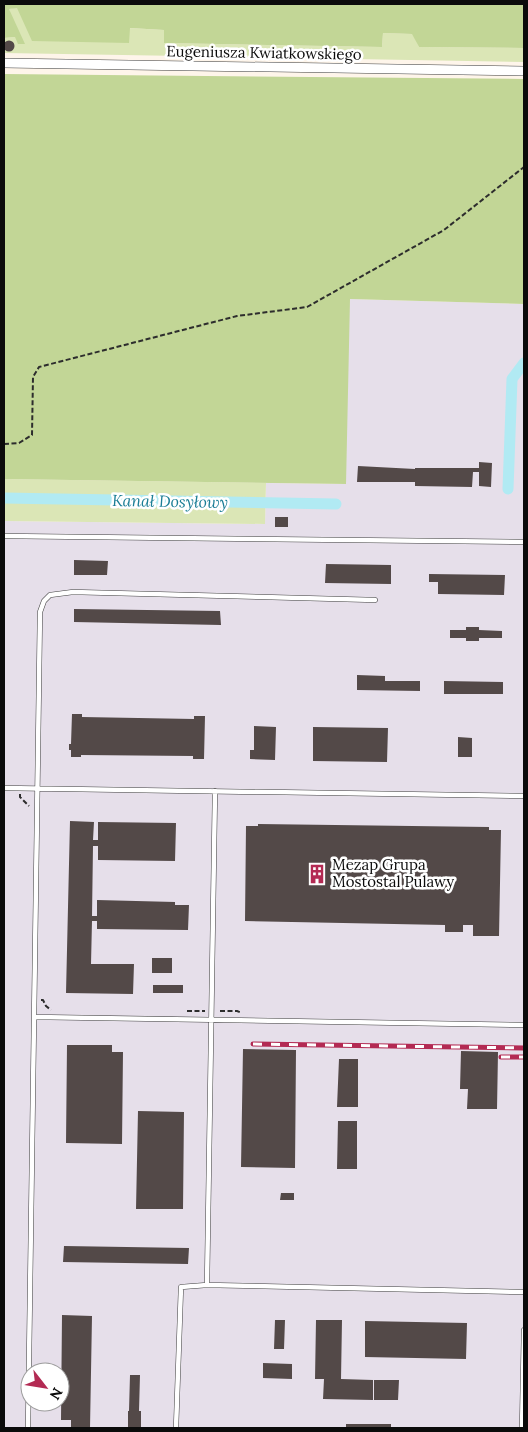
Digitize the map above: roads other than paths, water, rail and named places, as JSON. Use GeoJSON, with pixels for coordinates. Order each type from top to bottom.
{"type":"FeatureCollection","features":[{"type":"Feature","properties":{"kind":"street","name":"Eugeniusza Kwiatkowskiego"},"geometry":{"type":"LineString","coordinates":[[4,63],[524,71]]}},
{"type":"Feature","properties":{"kind":"lane"},"geometry":{"type":"LineString","coordinates":[[4,536],[524,542]]}},
{"type":"Feature","properties":{"kind":"lane"},"geometry":{"type":"LineString","coordinates":[[28,1428],[40,612],[44,602],[50,595],[73,592],[375,600]]}},
{"type":"Feature","properties":{"kind":"lane"},"geometry":{"type":"LineString","coordinates":[[4,788],[524,796]]}},
{"type":"Feature","properties":{"kind":"lane"},"geometry":{"type":"LineString","coordinates":[[207,1285],[216,791]]}},
{"type":"Feature","properties":{"kind":"lane"},"geometry":{"type":"LineString","coordinates":[[35,1017],[524,1025]]}},
{"type":"Feature","properties":{"kind":"lane"},"geometry":{"type":"LineString","coordinates":[[176,1428],[181,1287],[207,1285],[524,1292]]}},
{"type":"Feature","properties":{"kind":"lane"},"geometry":{"type":"LineString","coordinates":[[522,1428],[524,1330]]}},
{"type":"Feature","properties":{"kind":"waterway","name":"Kanał Dosyłowy"},"geometry":{"type":"LineString","coordinates":[[508,489],[512,379],[524,363]]}},
{"type":"Feature","properties":{"kind":"waterway","name":"Kanał Dosyłowy"},"geometry":{"type":"LineString","coordinates":[[4,498],[336,504]]}},
{"type":"Feature","properties":{"kind":"railway"},"geometry":{"type":"LineString","coordinates":[[253,1044],[524,1048]]}},
{"type":"Feature","properties":{"kind":"railway"},"geometry":{"type":"LineString","coordinates":[[501,1057],[524,1057]]}},
{"type":"Feature","properties":{"kind":"place","name":"Mezap Grupa Mostostal Pulawy"},"geometry":{"type":"Point","coordinates":[317,874]}}]}
